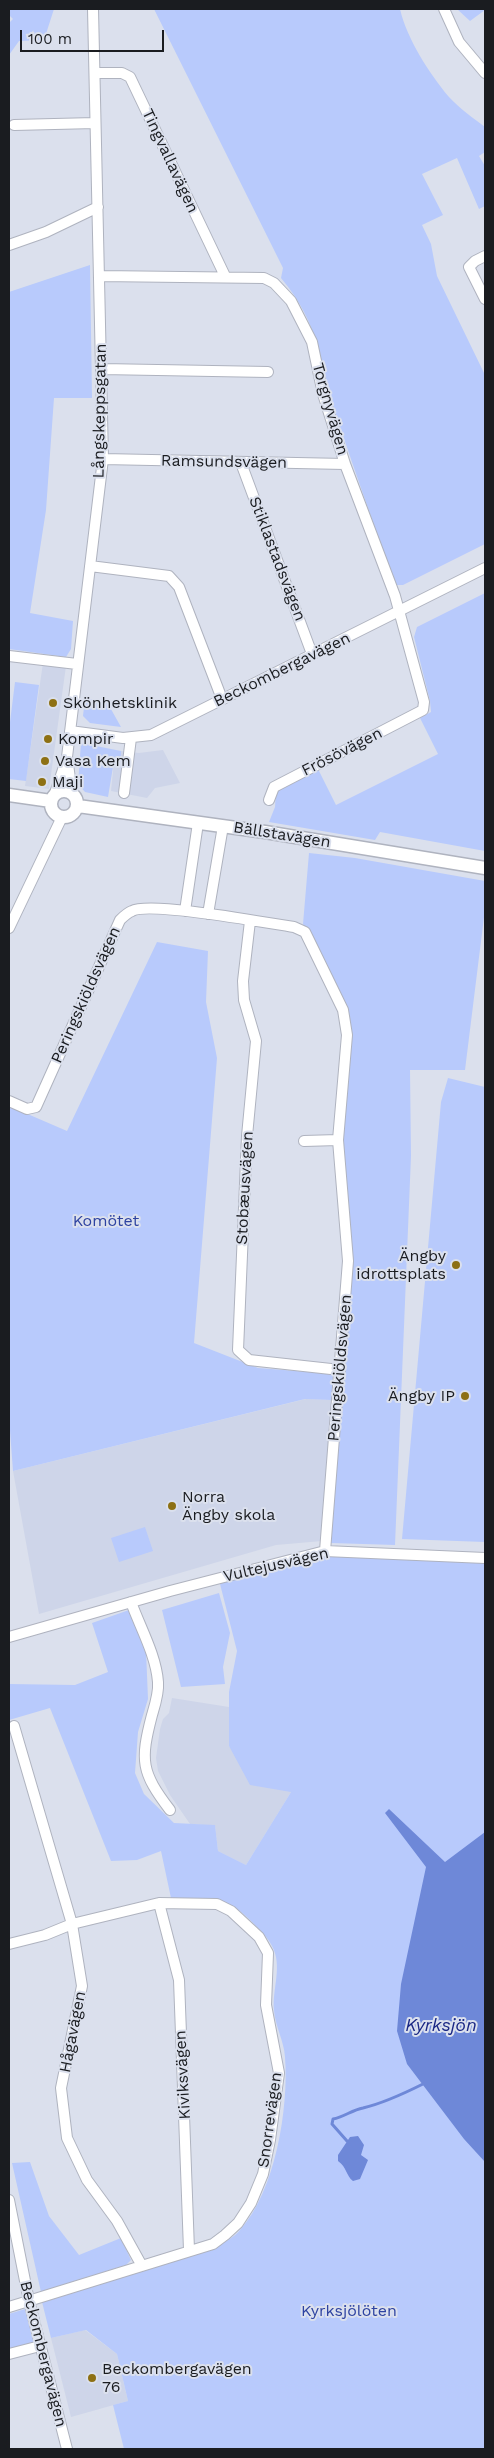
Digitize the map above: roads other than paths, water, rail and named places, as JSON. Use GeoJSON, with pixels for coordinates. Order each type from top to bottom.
{"type":"FeatureCollection","features":[{"type":"Feature","properties":{"kind":"street","name":"Långskeppsgatan"},"geometry":{"type":"LineString","coordinates":[[72,793],[68,757],[70,731],[103,459],[95,123],[96,73],[93,9]]}},
{"type":"Feature","properties":{"kind":"street"},"geometry":{"type":"LineString","coordinates":[[444,9],[459,42],[485,73]]}},
{"type":"Feature","properties":{"kind":"street","name":"Tingvallavägen"},"geometry":{"type":"LineString","coordinates":[[96,73],[122,73],[130,77],[225,276]]}},
{"type":"Feature","properties":{"kind":"street"},"geometry":{"type":"LineString","coordinates":[[14,125],[95,123]]}},
{"type":"Feature","properties":{"kind":"street"},"geometry":{"type":"LineString","coordinates":[[9,245],[46,232],[98,207]]}},
{"type":"Feature","properties":{"kind":"street"},"geometry":{"type":"LineString","coordinates":[[485,256],[476,261],[470,268],[485,299]]}},
{"type":"Feature","properties":{"kind":"street","name":"Torgnyvägen"},"geometry":{"type":"LineString","coordinates":[[100,276],[225,276],[264,278],[274,283],[291,301],[312,342],[323,394],[345,464],[400,611],[424,702],[423,710]]}},
{"type":"Feature","properties":{"kind":"street"},"geometry":{"type":"LineString","coordinates":[[102,369],[268,372]]}},
{"type":"Feature","properties":{"kind":"street","name":"Ramsundsvägen"},"geometry":{"type":"LineString","coordinates":[[103,459],[345,464]]}},
{"type":"Feature","properties":{"kind":"street","name":"Stiklastadsvägen"},"geometry":{"type":"LineString","coordinates":[[241,463],[312,654]]}},
{"type":"Feature","properties":{"kind":"street"},"geometry":{"type":"LineString","coordinates":[[90,566],[169,576],[179,587],[222,699]]}},
{"type":"Feature","properties":{"kind":"street","name":"Beckombergavägen"},"geometry":{"type":"LineString","coordinates":[[70,731],[131,738],[151,735],[485,568]]}},
{"type":"Feature","properties":{"kind":"street"},"geometry":{"type":"LineString","coordinates":[[9,656],[77,664]]}},
{"type":"Feature","properties":{"kind":"street","name":"Frösövägen"},"geometry":{"type":"LineString","coordinates":[[269,800],[274,787],[423,710]]}},
{"type":"Feature","properties":{"kind":"street"},"geometry":{"type":"LineString","coordinates":[[124,793],[131,738]]}},
{"type":"Feature","properties":{"kind":"street","name":"Långskeppsgatan"},"geometry":{"type":"LineString","coordinates":[[52,798],[68,757]]}},
{"type":"Feature","properties":{"kind":"street"},"geometry":{"type":"LineString","coordinates":[[9,796],[52,798],[64,790],[72,793],[78,806],[71,816],[62,817],[54,812],[52,798]]}},
{"type":"Feature","properties":{"kind":"street","name":"Bällstavägen"},"geometry":{"type":"LineString","coordinates":[[78,806],[223,826],[485,868]]}},
{"type":"Feature","properties":{"kind":"street"},"geometry":{"type":"LineString","coordinates":[[9,928],[62,817]]}},
{"type":"Feature","properties":{"kind":"street"},"geometry":{"type":"LineString","coordinates":[[185,911],[198,823]]}},
{"type":"Feature","properties":{"kind":"street"},"geometry":{"type":"LineString","coordinates":[[208,914],[223,826]]}},
{"type":"Feature","properties":{"kind":"street","name":"Peringskiöldsvägen"},"geometry":{"type":"LineString","coordinates":[[9,1101],[27,1109],[36,1107],[120,920],[132,910],[146,908],[185,911],[294,927],[305,932],[343,1010],[347,1035],[338,1140],[348,1261],[325,1551]]}},
{"type":"Feature","properties":{"kind":"street","name":"Stobæusvägen"},"geometry":{"type":"LineString","coordinates":[[250,921],[243,981],[244,1000],[256,1040],[247,1136],[238,1350],[249,1360],[340,1370]]}},
{"type":"Feature","properties":{"kind":"street"},"geometry":{"type":"LineString","coordinates":[[304,1142],[338,1140]]}},
{"type":"Feature","properties":{"kind":"street","name":"Vultejusvägen"},"geometry":{"type":"LineString","coordinates":[[9,1637],[131,1602],[325,1551],[485,1558]]}},
{"type":"Feature","properties":{"kind":"street"},"geometry":{"type":"LineString","coordinates":[[131,1602],[150,1652],[158,1683],[143,1757],[144,1768],[154,1789],[170,1810]]}},
{"type":"Feature","properties":{"kind":"street","name":"Hågavägen"},"geometry":{"type":"LineString","coordinates":[[14,1726],[72,1924],[82,1971],[82,1986],[61,2088],[67,2138],[86,2180],[117,2221],[142,2266]]}},
{"type":"Feature","properties":{"kind":"street","name":"Snorrevägen"},"geometry":{"type":"LineString","coordinates":[[9,1944],[45,1935],[72,1924],[159,1903],[217,1904],[231,1911],[258,1937],[268,1953],[266,2005],[279,2073],[265,2167],[251,2203],[225,2235],[213,2244],[9,2307]]}},
{"type":"Feature","properties":{"kind":"street","name":"Kiviksvägen"},"geometry":{"type":"LineString","coordinates":[[159,1903],[179,1980],[189,2250]]}},
{"type":"Feature","properties":{"kind":"street","name":"Beckombergavägen"},"geometry":{"type":"LineString","coordinates":[[9,2200],[29,2301],[67,2449]]}},
{"type":"Feature","properties":{"kind":"street"},"geometry":{"type":"LineString","coordinates":[[9,2354],[40,2346]]}},
{"type":"Feature","properties":{"kind":"water","name":"Kyrksjön"},"geometry":{"type":"Polygon","coordinates":[[[389,1809],[445,1862],[485,1832],[485,2162],[464,2139],[407,2064],[397,2031],[401,1984],[426,1867],[385,1813],[389,1809]]]}},
{"type":"Feature","properties":{"kind":"water"},"geometry":{"type":"Polygon","coordinates":[[[358,2136],[364,2145],[361,2155],[368,2160],[360,2179],[353,2181],[338,2161],[338,2155],[350,2137],[358,2136]]]}},
{"type":"Feature","properties":{"kind":"waterway"},"geometry":{"type":"LineString","coordinates":[[347,2141],[332,2124],[333,2119],[386,2101],[423,2084]]}},
{"type":"Feature","properties":{"kind":"place","name":"Skönhetsklinik"},"geometry":{"type":"Point","coordinates":[53,703]}},
{"type":"Feature","properties":{"kind":"place","name":"Kompir"},"geometry":{"type":"Point","coordinates":[48,739]}},
{"type":"Feature","properties":{"kind":"place","name":"Vasa Kem"},"geometry":{"type":"Point","coordinates":[45,761]}},
{"type":"Feature","properties":{"kind":"place","name":"Maji"},"geometry":{"type":"Point","coordinates":[42,782]}},
{"type":"Feature","properties":{"kind":"place","name":"Ängby idrottsplats"},"geometry":{"type":"Point","coordinates":[456,1265]}},
{"type":"Feature","properties":{"kind":"place","name":"Ängby IP"},"geometry":{"type":"Point","coordinates":[465,1396]}},
{"type":"Feature","properties":{"kind":"place","name":"Norra Ängby skola"},"geometry":{"type":"Point","coordinates":[172,1506]}},
{"type":"Feature","properties":{"kind":"place","name":"Beckombergavägen 76"},"geometry":{"type":"Point","coordinates":[92,2378]}},
{"type":"Feature","properties":{"kind":"park label","name":"Komötet"},"geometry":{"type":"Point","coordinates":[106,1221]}},
{"type":"Feature","properties":{"kind":"park label","name":"Kyrksjölöten"},"geometry":{"type":"Point","coordinates":[349,2311]}}]}
